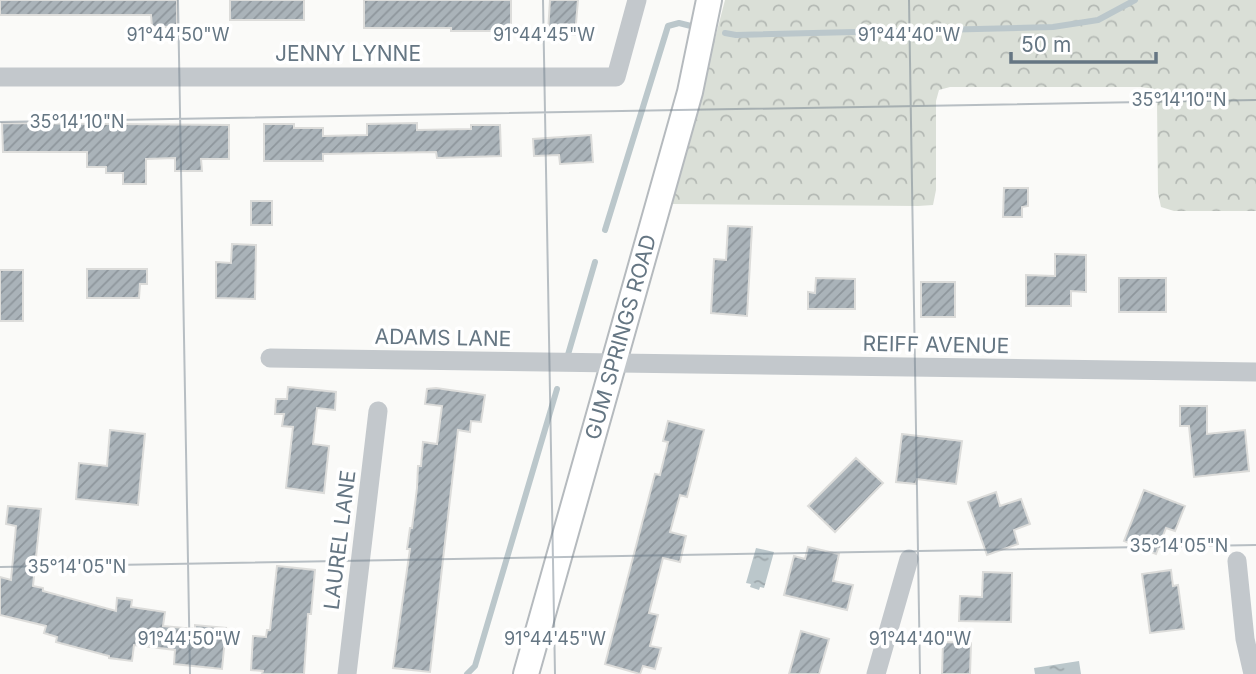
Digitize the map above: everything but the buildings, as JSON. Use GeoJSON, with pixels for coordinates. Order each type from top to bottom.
{"type":"FeatureCollection","features":[{"type":"Feature","properties":{"kind":"main road","name":"GUM SPRINGS ROAD"},"geometry":{"type":"LineString","coordinates":[[526,674],[690,92],[709,0]]}},
{"type":"Feature","properties":{"kind":"street","name":"JENNY LYNNE"},"geometry":{"type":"LineString","coordinates":[[0,77],[617,77],[637,0]]}},
{"type":"Feature","properties":{"kind":"street","name":"ADAMS LANE"},"geometry":{"type":"LineString","coordinates":[[270,358],[615,363]]}},
{"type":"Feature","properties":{"kind":"street","name":"REIFF AVENUE"},"geometry":{"type":"LineString","coordinates":[[615,363],[1256,372]]}},
{"type":"Feature","properties":{"kind":"street","name":"LAUREL LANE"},"geometry":{"type":"LineString","coordinates":[[347,674],[378,411]]}},
{"type":"Feature","properties":{"kind":"street"},"geometry":{"type":"LineString","coordinates":[[876,674],[909,559]]}},
{"type":"Feature","properties":{"kind":"street"},"geometry":{"type":"LineString","coordinates":[[1237,561],[1245,639],[1253,674]]}},
{"type":"Feature","properties":{"kind":"green space"},"geometry":{"type":"Polygon","coordinates":[[[725,0],[1256,0],[1256,211],[1174,211],[1161,207],[1158,193],[1157,102],[1154,89],[1141,87],[950,87],[939,90],[936,101],[936,190],[933,205],[672,204],[725,0]]]}},
{"type":"Feature","properties":{"kind":"water"},"geometry":{"type":"Polygon","coordinates":[[[756,548],[774,552],[764,588],[760,587],[759,590],[746,583],[756,548]]]}},
{"type":"Feature","properties":{"kind":"water"},"geometry":{"type":"Polygon","coordinates":[[[1079,661],[1081,674],[1035,674],[1034,668],[1079,661]]]}},
{"type":"Feature","properties":{"kind":"waterway"},"geometry":{"type":"LineString","coordinates":[[725,33],[736,35],[1053,27],[1098,20],[1135,0]]}},
{"type":"Feature","properties":{"kind":"waterway"},"geometry":{"type":"LineString","coordinates":[[605,230],[668,26],[679,23],[691,26]]}},
{"type":"Feature","properties":{"kind":"waterway"},"geometry":{"type":"LineString","coordinates":[[567,358],[595,262]]}},
{"type":"Feature","properties":{"kind":"waterway"},"geometry":{"type":"LineString","coordinates":[[467,674],[475,666],[557,389]]}}]}
